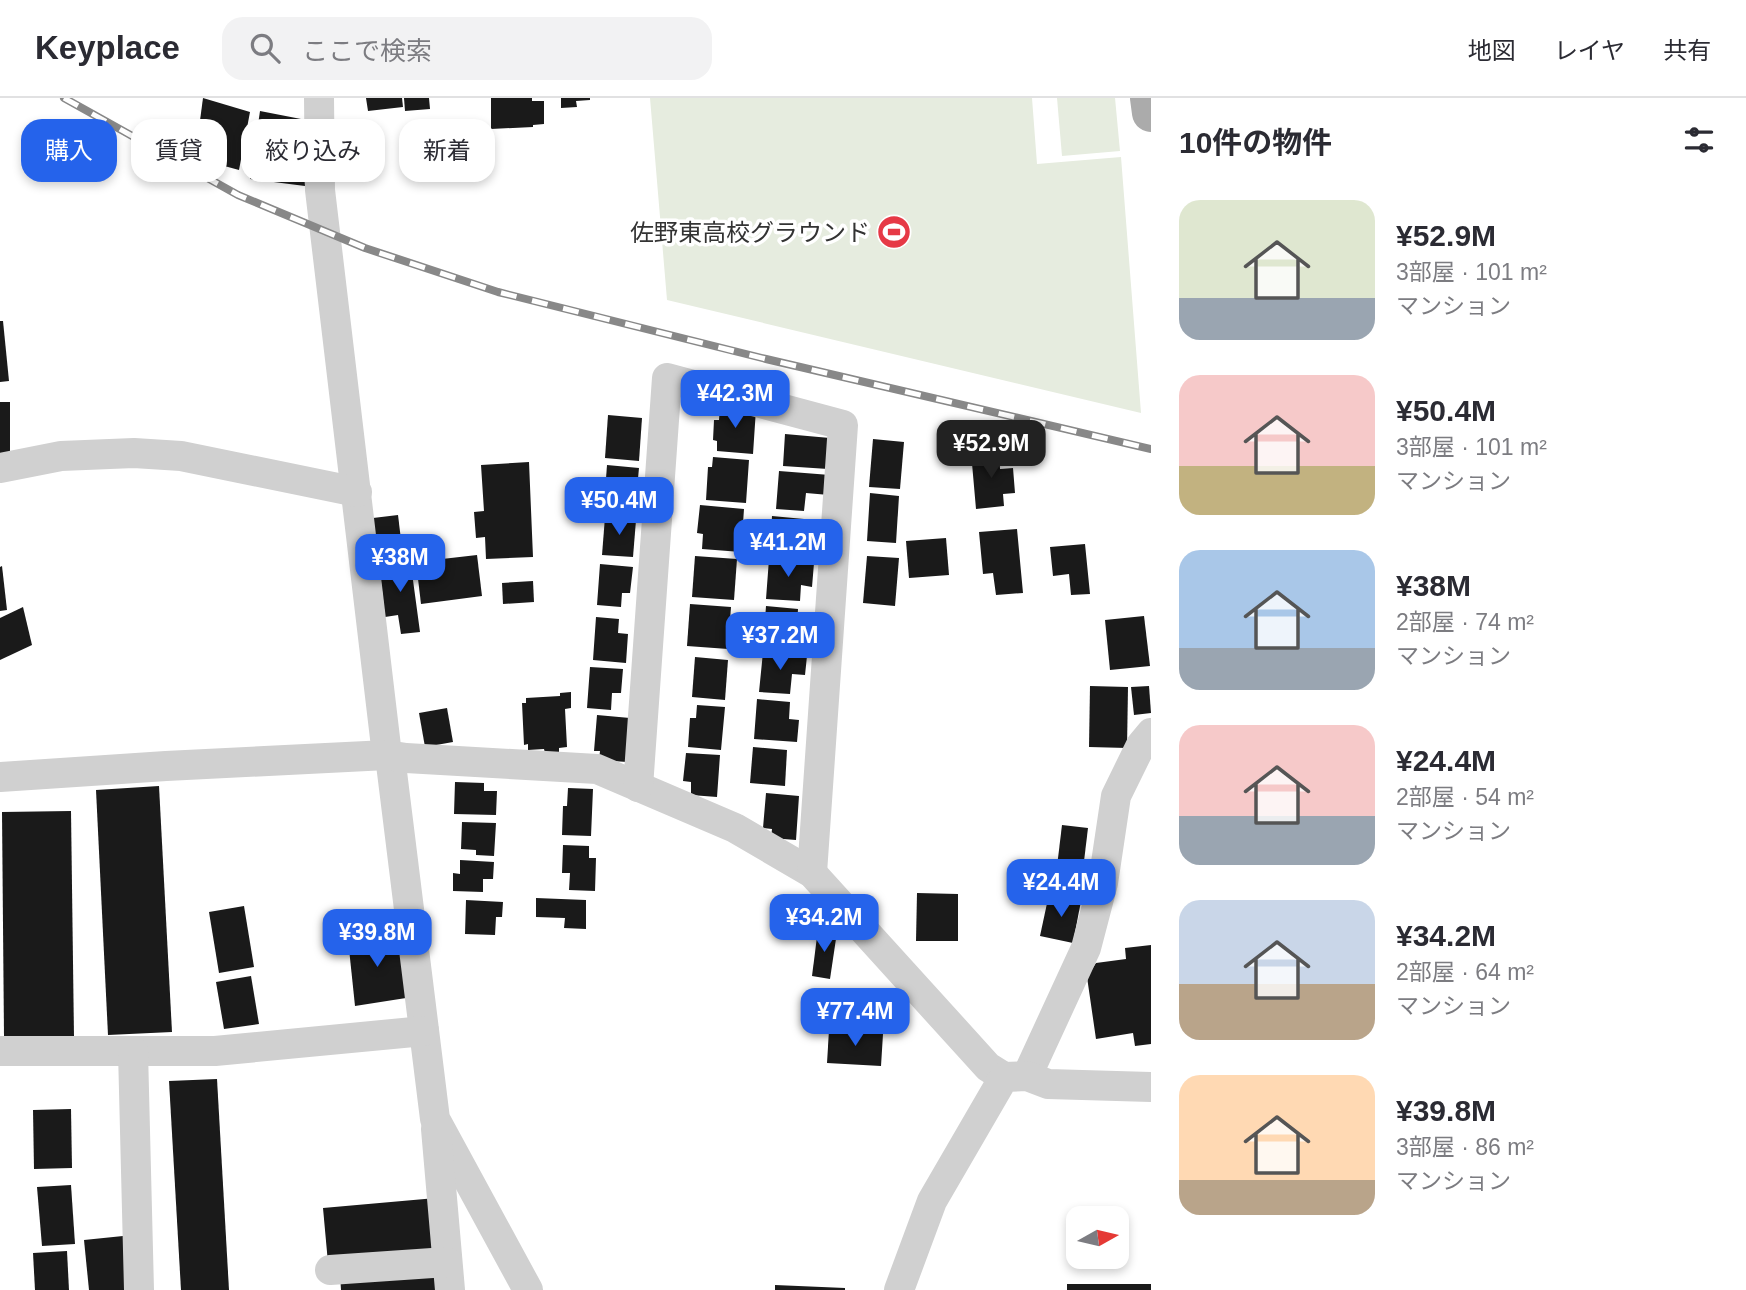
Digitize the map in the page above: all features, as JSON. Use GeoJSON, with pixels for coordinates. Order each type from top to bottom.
{"type":"FeatureCollection","features":[{"type":"Feature","properties":{"kind":"main road"},"geometry":{"type":"LineString","coordinates":[[1149,98],[1151,113]]}},
{"type":"Feature","properties":{"kind":"street"},"geometry":{"type":"LineString","coordinates":[[319,98],[320,190],[388,755],[425,1031],[449,1276],[330,1270]]}},
{"type":"Feature","properties":{"kind":"street"},"geometry":{"type":"LineString","coordinates":[[638,787],[667,379],[843,425],[812,873]]}},
{"type":"Feature","properties":{"kind":"street"},"geometry":{"type":"LineString","coordinates":[[0,468],[61,456],[181,456],[357,492]]}},
{"type":"Feature","properties":{"kind":"street"},"geometry":{"type":"LineString","coordinates":[[900,1290],[932,1201],[1015,1076],[1086,948],[1103,883],[1116,796],[1141,745],[1151,733]]}},
{"type":"Feature","properties":{"kind":"street"},"geometry":{"type":"LineString","coordinates":[[0,777],[388,755],[597,769],[735,828],[812,873],[988,1067],[1048,1084],[1151,1087]]}},
{"type":"Feature","properties":{"kind":"street"},"geometry":{"type":"LineString","coordinates":[[0,1051],[215,1051],[425,1031]]}},
{"type":"Feature","properties":{"kind":"street"},"geometry":{"type":"LineString","coordinates":[[133,1051],[139,1290]]}},
{"type":"Feature","properties":{"kind":"street"},"geometry":{"type":"LineString","coordinates":[[435,1119],[528,1290]]}},
{"type":"Feature","properties":{"kind":"shaded area","name":"佐野東高校グラウンド"},"geometry":{"type":"Polygon","coordinates":[[[650,98],[1032,98],[1037,164],[1121,157],[1141,413],[667,300],[650,98]]]}},
{"type":"Feature","properties":{"kind":"shaded area"},"geometry":{"type":"Polygon","coordinates":[[[1057,98],[1115,98],[1120,151],[1062,156],[1057,98]]]}},
{"type":"Feature","properties":{"kind":"building"},"geometry":{"type":"Polygon","coordinates":[[[203,98],[250,112],[249,119],[241,119],[239,170],[227,167],[227,119],[200,119],[203,98]]]}},
{"type":"Feature","properties":{"kind":"building"},"geometry":{"type":"Polygon","coordinates":[[[366,98],[402,98],[403,107],[368,111],[366,98]]]}},
{"type":"Feature","properties":{"kind":"building"},"geometry":{"type":"Polygon","coordinates":[[[404,98],[429,98],[430,109],[405,111],[404,98]]]}},
{"type":"Feature","properties":{"kind":"building"},"geometry":{"type":"Polygon","coordinates":[[[491,98],[532,98],[532,101],[544,101],[544,124],[495,129],[495,119],[491,119],[491,98]]]}},
{"type":"Feature","properties":{"kind":"building"},"geometry":{"type":"Polygon","coordinates":[[[561,98],[590,100],[576,101],[577,107],[561,108],[561,98]]]}},
{"type":"Feature","properties":{"kind":"building"},"geometry":{"type":"Polygon","coordinates":[[[260,111],[301,119],[259,119],[260,111]]]}},
{"type":"Feature","properties":{"kind":"building"},"geometry":{"type":"Polygon","coordinates":[[[274,182],[305,182],[305,186],[274,182]]]}},
{"type":"Feature","properties":{"kind":"building"},"geometry":{"type":"Polygon","coordinates":[[[0,321],[3,321],[9,381],[0,382],[0,321]]]}},
{"type":"Feature","properties":{"kind":"building"},"geometry":{"type":"Polygon","coordinates":[[[0,402],[10,402],[10,455],[0,457],[0,402]]]}},
{"type":"Feature","properties":{"kind":"building"},"geometry":{"type":"Polygon","coordinates":[[[720,406],[756,409],[753,454],[717,451],[717,441],[713,440],[714,420],[719,420],[720,406]]]}},
{"type":"Feature","properties":{"kind":"building"},"geometry":{"type":"Polygon","coordinates":[[[608,415],[642,418],[639,461],[605,458],[608,415]]]}},
{"type":"Feature","properties":{"kind":"building"},"geometry":{"type":"Polygon","coordinates":[[[785,434],[830,438],[828,469],[783,466],[785,434]]]}},
{"type":"Feature","properties":{"kind":"building"},"geometry":{"type":"Polygon","coordinates":[[[873,439],[904,442],[900,489],[869,487],[873,439]]]}},
{"type":"Feature","properties":{"kind":"building"},"geometry":{"type":"Polygon","coordinates":[[[999,450],[1000,469],[1013,468],[1015,493],[1003,494],[1004,506],[976,509],[971,452],[999,450]]]}},
{"type":"Feature","properties":{"kind":"building"},"geometry":{"type":"Polygon","coordinates":[[[713,457],[749,460],[746,503],[706,500],[708,467],[712,467],[713,457]]]}},
{"type":"Feature","properties":{"kind":"building"},"geometry":{"type":"Polygon","coordinates":[[[529,462],[533,557],[486,559],[485,537],[476,538],[474,512],[484,511],[481,465],[529,462]]]}},
{"type":"Feature","properties":{"kind":"building"},"geometry":{"type":"Polygon","coordinates":[[[607,465],[639,468],[635,509],[604,506],[607,465]]]}},
{"type":"Feature","properties":{"kind":"building"},"geometry":{"type":"Polygon","coordinates":[[[779,471],[830,475],[829,495],[806,493],[804,511],[776,509],[779,471]]]}},
{"type":"Feature","properties":{"kind":"building"},"geometry":{"type":"Polygon","coordinates":[[[870,493],[899,496],[896,543],[867,541],[870,493]]]}},
{"type":"Feature","properties":{"kind":"building"},"geometry":{"type":"Polygon","coordinates":[[[700,505],[744,509],[741,552],[702,549],[703,534],[697,533],[700,505]]]}},
{"type":"Feature","properties":{"kind":"building"},"geometry":{"type":"Polygon","coordinates":[[[398,515],[402,548],[377,551],[373,518],[398,515]]]}},
{"type":"Feature","properties":{"kind":"building"},"geometry":{"type":"Polygon","coordinates":[[[772,516],[804,519],[802,539],[816,540],[815,556],[770,552],[772,516]]]}},
{"type":"Feature","properties":{"kind":"building"},"geometry":{"type":"Polygon","coordinates":[[[605,517],[636,520],[633,557],[602,555],[605,517]]]}},
{"type":"Feature","properties":{"kind":"building"},"geometry":{"type":"Polygon","coordinates":[[[1017,529],[1023,593],[996,595],[993,573],[983,574],[979,532],[1017,529]]]}},
{"type":"Feature","properties":{"kind":"building"},"geometry":{"type":"Polygon","coordinates":[[[946,538],[949,575],[909,578],[906,541],[946,538]]]}},
{"type":"Feature","properties":{"kind":"building"},"geometry":{"type":"Polygon","coordinates":[[[1085,544],[1090,594],[1071,595],[1069,574],[1053,576],[1050,547],[1085,544]]]}},
{"type":"Feature","properties":{"kind":"building"},"geometry":{"type":"Polygon","coordinates":[[[477,555],[482,596],[421,604],[416,562],[477,555]]]}},
{"type":"Feature","properties":{"kind":"building"},"geometry":{"type":"Polygon","coordinates":[[[695,556],[737,559],[734,600],[692,597],[695,556]]]}},
{"type":"Feature","properties":{"kind":"building"},"geometry":{"type":"Polygon","coordinates":[[[867,556],[899,558],[895,606],[863,603],[867,556]]]}},
{"type":"Feature","properties":{"kind":"building"},"geometry":{"type":"Polygon","coordinates":[[[410,558],[420,632],[401,634],[398,615],[385,617],[381,561],[410,558]]]}},
{"type":"Feature","properties":{"kind":"building"},"geometry":{"type":"Polygon","coordinates":[[[769,559],[814,563],[812,587],[801,585],[800,601],[766,599],[769,559]]]}},
{"type":"Feature","properties":{"kind":"building"},"geometry":{"type":"Polygon","coordinates":[[[600,564],[633,567],[630,593],[622,593],[621,607],[597,605],[600,564]]]}},
{"type":"Feature","properties":{"kind":"building"},"geometry":{"type":"Polygon","coordinates":[[[2,566],[7,610],[0,611],[0,567],[2,566]]]}},
{"type":"Feature","properties":{"kind":"building"},"geometry":{"type":"Polygon","coordinates":[[[533,581],[534,602],[503,604],[502,583],[533,581]]]}},
{"type":"Feature","properties":{"kind":"building"},"geometry":{"type":"Polygon","coordinates":[[[690,604],[731,607],[728,649],[687,646],[690,604]]]}},
{"type":"Feature","properties":{"kind":"building"},"geometry":{"type":"Polygon","coordinates":[[[766,606],[798,609],[797,625],[810,626],[808,650],[763,647],[766,606]]]}},
{"type":"Feature","properties":{"kind":"building"},"geometry":{"type":"Polygon","coordinates":[[[23,607],[32,645],[0,660],[0,618],[23,607]]]}},
{"type":"Feature","properties":{"kind":"building"},"geometry":{"type":"Polygon","coordinates":[[[1144,616],[1150,666],[1110,670],[1105,620],[1144,616]]]}},
{"type":"Feature","properties":{"kind":"building"},"geometry":{"type":"Polygon","coordinates":[[[596,617],[619,619],[618,633],[628,634],[626,663],[593,660],[596,617]]]}},
{"type":"Feature","properties":{"kind":"building"},"geometry":{"type":"Polygon","coordinates":[[[763,652],[807,656],[805,675],[792,674],[790,694],[759,692],[763,652]]]}},
{"type":"Feature","properties":{"kind":"building"},"geometry":{"type":"Polygon","coordinates":[[[695,657],[728,660],[725,700],[692,697],[695,657]]]}},
{"type":"Feature","properties":{"kind":"building"},"geometry":{"type":"Polygon","coordinates":[[[590,667],[623,669],[621,693],[612,693],[611,710],[587,708],[590,667]]]}},
{"type":"Feature","properties":{"kind":"building"},"geometry":{"type":"Polygon","coordinates":[[[1090,686],[1128,687],[1127,748],[1089,747],[1090,686]]]}},
{"type":"Feature","properties":{"kind":"building"},"geometry":{"type":"Polygon","coordinates":[[[1149,686],[1151,713],[1134,715],[1131,687],[1149,686]]]}},
{"type":"Feature","properties":{"kind":"building"},"geometry":{"type":"Polygon","coordinates":[[[571,692],[571,708],[565,709],[567,747],[559,748],[559,752],[528,750],[528,744],[524,745],[522,703],[526,703],[526,698],[560,696],[560,693],[571,692]]]}},
{"type":"Feature","properties":{"kind":"building"},"geometry":{"type":"Polygon","coordinates":[[[757,699],[790,702],[789,719],[799,720],[797,742],[754,739],[757,699]]]}},
{"type":"Feature","properties":{"kind":"building"},"geometry":{"type":"Polygon","coordinates":[[[697,705],[725,707],[721,750],[688,747],[690,718],[696,718],[697,705]]]}},
{"type":"Feature","properties":{"kind":"building"},"geometry":{"type":"Polygon","coordinates":[[[447,708],[453,742],[425,747],[419,713],[447,708]]]}},
{"type":"Feature","properties":{"kind":"building"},"geometry":{"type":"Polygon","coordinates":[[[597,715],[630,718],[627,762],[599,760],[600,751],[594,751],[597,715]]]}},
{"type":"Feature","properties":{"kind":"building"},"geometry":{"type":"Polygon","coordinates":[[[753,747],[787,750],[785,786],[750,783],[753,747]]]}},
{"type":"Feature","properties":{"kind":"building"},"geometry":{"type":"Polygon","coordinates":[[[686,753],[720,755],[717,797],[691,795],[691,782],[683,781],[686,753]]]}},
{"type":"Feature","properties":{"kind":"building"},"geometry":{"type":"Polygon","coordinates":[[[455,782],[484,783],[484,791],[497,791],[496,815],[454,814],[455,782]]]}},
{"type":"Feature","properties":{"kind":"building"},"geometry":{"type":"Polygon","coordinates":[[[159,786],[172,1032],[108,1035],[96,790],[159,786]]]}},
{"type":"Feature","properties":{"kind":"building"},"geometry":{"type":"Polygon","coordinates":[[[568,788],[593,789],[591,836],[562,835],[563,806],[567,806],[568,788]]]}},
{"type":"Feature","properties":{"kind":"building"},"geometry":{"type":"Polygon","coordinates":[[[766,793],[799,796],[796,840],[771,838],[772,829],[763,828],[766,793]]]}},
{"type":"Feature","properties":{"kind":"building"},"geometry":{"type":"Polygon","coordinates":[[[71,811],[74,1037],[4,1036],[2,812],[71,811]]]}},
{"type":"Feature","properties":{"kind":"building"},"geometry":{"type":"Polygon","coordinates":[[[462,822],[496,823],[494,856],[476,855],[476,850],[461,849],[462,822]]]}},
{"type":"Feature","properties":{"kind":"building"},"geometry":{"type":"Polygon","coordinates":[[[1062,825],[1088,828],[1081,886],[1055,883],[1062,825]]]}},
{"type":"Feature","properties":{"kind":"building"},"geometry":{"type":"Polygon","coordinates":[[[563,845],[589,846],[589,858],[596,858],[595,891],[569,890],[570,873],[562,873],[563,845]]]}},
{"type":"Feature","properties":{"kind":"building"},"geometry":{"type":"Polygon","coordinates":[[[460,860],[494,862],[493,879],[483,879],[483,892],[453,891],[453,873],[460,874],[460,860]]]}},
{"type":"Feature","properties":{"kind":"building"},"geometry":{"type":"Polygon","coordinates":[[[917,893],[958,894],[958,941],[916,941],[917,893]]]}},
{"type":"Feature","properties":{"kind":"building"},"geometry":{"type":"Polygon","coordinates":[[[1049,894],[1081,901],[1073,943],[1040,936],[1049,894]]]}},
{"type":"Feature","properties":{"kind":"building"},"geometry":{"type":"Polygon","coordinates":[[[536,898],[586,900],[586,929],[564,928],[565,918],[536,917],[536,898]]]}},
{"type":"Feature","properties":{"kind":"building"},"geometry":{"type":"Polygon","coordinates":[[[466,900],[503,902],[502,917],[496,917],[495,935],[465,934],[466,900]]]}},
{"type":"Feature","properties":{"kind":"building"},"geometry":{"type":"Polygon","coordinates":[[[244,906],[254,967],[219,973],[209,912],[244,906]]]}},
{"type":"Feature","properties":{"kind":"building"},"geometry":{"type":"Polygon","coordinates":[[[818,929],[837,932],[830,979],[812,976],[818,929]]]}},
{"type":"Feature","properties":{"kind":"building"},"geometry":{"type":"Polygon","coordinates":[[[399,932],[406,998],[355,1006],[348,939],[399,932]]]}},
{"type":"Feature","properties":{"kind":"building"},"geometry":{"type":"Polygon","coordinates":[[[1151,945],[1151,1044],[1135,1046],[1133,1033],[1096,1039],[1087,977],[1096,963],[1126,959],[1125,948],[1151,945]]]}},
{"type":"Feature","properties":{"kind":"building"},"geometry":{"type":"Polygon","coordinates":[[[251,976],[259,1024],[224,1029],[216,982],[251,976]]]}},
{"type":"Feature","properties":{"kind":"building"},"geometry":{"type":"Polygon","coordinates":[[[829,1030],[883,1034],[881,1066],[827,1063],[829,1030]]]}},
{"type":"Feature","properties":{"kind":"building"},"geometry":{"type":"Polygon","coordinates":[[[217,1079],[229,1290],[181,1290],[169,1081],[217,1079]]]}},
{"type":"Feature","properties":{"kind":"building"},"geometry":{"type":"Polygon","coordinates":[[[71,1109],[72,1168],[34,1169],[33,1110],[71,1109]]]}},
{"type":"Feature","properties":{"kind":"building"},"geometry":{"type":"Polygon","coordinates":[[[71,1185],[75,1244],[42,1246],[37,1187],[71,1185]]]}},
{"type":"Feature","properties":{"kind":"building"},"geometry":{"type":"Polygon","coordinates":[[[436,1198],[441,1253],[328,1263],[323,1208],[436,1198]]]}},
{"type":"Feature","properties":{"kind":"building"},"geometry":{"type":"Polygon","coordinates":[[[123,1236],[128,1290],[89,1290],[84,1240],[123,1236]]]}},
{"type":"Feature","properties":{"kind":"building"},"geometry":{"type":"Polygon","coordinates":[[[67,1251],[69,1290],[35,1290],[33,1253],[67,1251]]]}},
{"type":"Feature","properties":{"kind":"building"},"geometry":{"type":"Polygon","coordinates":[[[440,1268],[441,1290],[341,1290],[340,1273],[440,1268]]]}},
{"type":"Feature","properties":{"kind":"building"},"geometry":{"type":"Polygon","coordinates":[[[1067,1284],[1151,1284],[1151,1290],[1067,1290],[1067,1284]]]}},
{"type":"Feature","properties":{"kind":"building"},"geometry":{"type":"Polygon","coordinates":[[[775,1285],[845,1288],[845,1290],[775,1290],[775,1285]]]}},
{"type":"Feature","properties":{"kind":"railway"},"geometry":{"type":"LineString","coordinates":[[64,98],[238,195],[365,248],[498,292],[766,359],[1151,449]]}},
{"type":"Feature","properties":{"kind":"place","name":"佐野東高校グラウンド"},"geometry":{"type":"Point","coordinates":[894,232]}}]}
